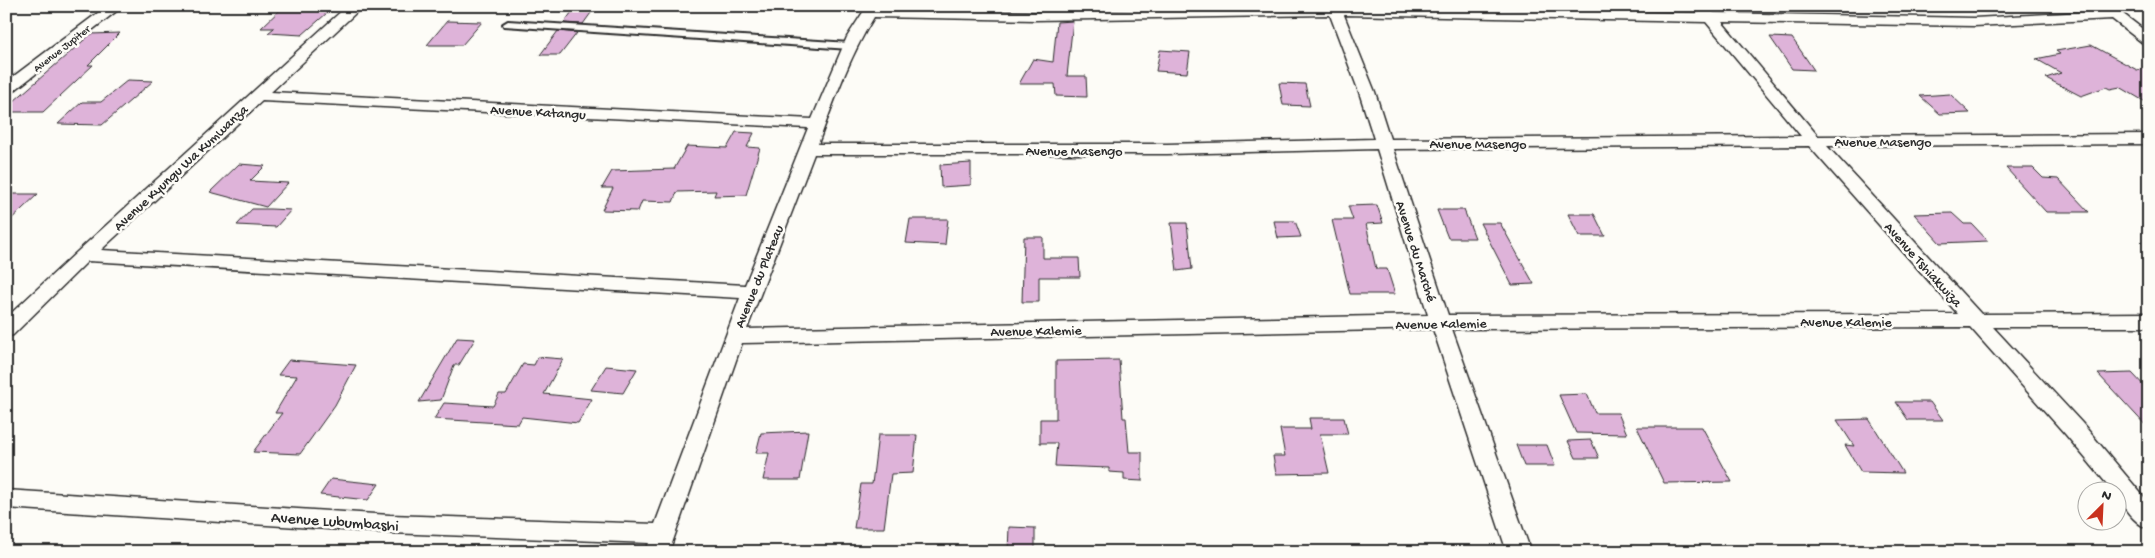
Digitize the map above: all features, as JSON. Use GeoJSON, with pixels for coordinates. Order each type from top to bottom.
{"type":"FeatureCollection","features":[{"type":"Feature","properties":{"kind":"street","name":"Avenue Jupiter"},"geometry":{"type":"LineString","coordinates":[[6,90],[116,6]]}},
{"type":"Feature","properties":{"kind":"street","name":"Avenue Kyungu Wa Kumwanza"},"geometry":{"type":"LineString","coordinates":[[6,330],[84,255],[356,6]]}},
{"type":"Feature","properties":{"kind":"street"},"geometry":{"type":"LineString","coordinates":[[872,9],[1035,16],[1334,9],[1706,12],[1974,22],[2110,10],[2149,41]]}},
{"type":"Feature","properties":{"kind":"street","name":"Avenue du Plateau"},"geometry":{"type":"LineString","coordinates":[[661,543],[751,292],[850,46],[872,9]]}},
{"type":"Feature","properties":{"kind":"street","name":"Avenue du Marché"},"geometry":{"type":"LineString","coordinates":[[1334,9],[1367,92],[1440,322],[1519,552]]}},
{"type":"Feature","properties":{"kind":"street","name":"Avenue Tshiakwiza"},"geometry":{"type":"LineString","coordinates":[[1706,12],[1813,141],[2074,429],[2149,520]]}},
{"type":"Feature","properties":{"kind":"street"},"geometry":{"type":"LineString","coordinates":[[508,24],[850,46]]}},
{"type":"Feature","properties":{"kind":"street","name":"Avenue Katangu"},"geometry":{"type":"LineString","coordinates":[[258,96],[818,124]]}},
{"type":"Feature","properties":{"kind":"street","name":"Avenue Masengo"},"geometry":{"type":"LineString","coordinates":[[808,149],[1141,150],[1260,149],[1382,144],[2149,139]]}},
{"type":"Feature","properties":{"kind":"street"},"geometry":{"type":"LineString","coordinates":[[84,255],[751,292]]}},
{"type":"Feature","properties":{"kind":"street","name":"Avenue Kalemie"},"geometry":{"type":"LineString","coordinates":[[734,336],[1440,322],[2149,320]]}},
{"type":"Feature","properties":{"kind":"street","name":"Avenue Lubumbashi"},"geometry":{"type":"LineString","coordinates":[[6,499],[661,543]]}},
{"type":"Feature","properties":{"kind":"building"},"geometry":{"type":"Polygon","coordinates":[[[284,6],[335,6],[302,35],[268,33],[274,28],[261,28],[284,6]]]}},
{"type":"Feature","properties":{"kind":"building"},"geometry":{"type":"Polygon","coordinates":[[[576,6],[596,6],[583,24],[564,23],[576,6]]]}},
{"type":"Feature","properties":{"kind":"building"},"geometry":{"type":"Polygon","coordinates":[[[447,21],[482,22],[462,45],[427,45],[447,21]]]}},
{"type":"Feature","properties":{"kind":"building"},"geometry":{"type":"Polygon","coordinates":[[[1073,21],[1067,76],[1086,76],[1087,97],[1056,96],[1055,84],[1019,84],[1033,59],[1053,62],[1057,22],[1073,21]]]}},
{"type":"Feature","properties":{"kind":"building"},"geometry":{"type":"Polygon","coordinates":[[[558,31],[577,33],[560,55],[540,55],[558,31]]]}},
{"type":"Feature","properties":{"kind":"building"},"geometry":{"type":"Polygon","coordinates":[[[120,33],[88,65],[93,65],[43,112],[6,112],[6,108],[91,34],[120,33]]]}},
{"type":"Feature","properties":{"kind":"building"},"geometry":{"type":"Polygon","coordinates":[[[1770,37],[1792,38],[1814,70],[1792,69],[1770,37]]]}},
{"type":"Feature","properties":{"kind":"building"},"geometry":{"type":"Polygon","coordinates":[[[2091,45],[2137,70],[2149,68],[2149,104],[2120,87],[2110,89],[2106,87],[2081,96],[2046,78],[2061,73],[2036,59],[2060,54],[2056,51],[2091,45]]]}},
{"type":"Feature","properties":{"kind":"building"},"geometry":{"type":"Polygon","coordinates":[[[1160,50],[1190,52],[1187,73],[1156,71],[1160,50]]]}},
{"type":"Feature","properties":{"kind":"building"},"geometry":{"type":"Polygon","coordinates":[[[128,80],[153,81],[102,125],[58,124],[82,102],[101,102],[128,80]]]}},
{"type":"Feature","properties":{"kind":"building"},"geometry":{"type":"Polygon","coordinates":[[[1279,83],[1305,84],[1310,106],[1283,105],[1279,83]]]}},
{"type":"Feature","properties":{"kind":"building"},"geometry":{"type":"Polygon","coordinates":[[[1950,94],[1970,113],[1940,114],[1920,96],[1950,94]]]}},
{"type":"Feature","properties":{"kind":"building"},"geometry":{"type":"Polygon","coordinates":[[[736,132],[754,133],[747,147],[760,148],[746,195],[714,196],[716,191],[677,192],[673,202],[642,201],[638,211],[602,210],[613,188],[602,188],[612,171],[674,169],[687,146],[727,148],[736,132]]]}},
{"type":"Feature","properties":{"kind":"building"},"geometry":{"type":"Polygon","coordinates":[[[971,163],[971,185],[941,187],[940,165],[971,163]]]}},
{"type":"Feature","properties":{"kind":"building"},"geometry":{"type":"Polygon","coordinates":[[[239,164],[265,166],[250,181],[288,183],[266,207],[210,192],[239,164]]]}},
{"type":"Feature","properties":{"kind":"building"},"geometry":{"type":"Polygon","coordinates":[[[2006,168],[2033,168],[2043,178],[2058,179],[2089,212],[2046,212],[2006,168]]]}},
{"type":"Feature","properties":{"kind":"building"},"geometry":{"type":"Polygon","coordinates":[[[6,194],[38,194],[6,224],[6,194]]]}},
{"type":"Feature","properties":{"kind":"building"},"geometry":{"type":"Polygon","coordinates":[[[1377,205],[1383,223],[1366,224],[1376,269],[1387,269],[1395,294],[1350,294],[1332,220],[1353,220],[1348,206],[1377,205]]]}},
{"type":"Feature","properties":{"kind":"building"},"geometry":{"type":"Polygon","coordinates":[[[252,209],[291,210],[276,227],[237,225],[252,209]]]}},
{"type":"Feature","properties":{"kind":"building"},"geometry":{"type":"Polygon","coordinates":[[[1437,210],[1464,210],[1475,238],[1448,238],[1437,210]]]}},
{"type":"Feature","properties":{"kind":"building"},"geometry":{"type":"Polygon","coordinates":[[[1952,213],[1964,224],[1972,224],[1988,241],[1940,243],[1914,214],[1952,213]]]}},
{"type":"Feature","properties":{"kind":"building"},"geometry":{"type":"Polygon","coordinates":[[[1568,214],[1594,214],[1605,236],[1579,236],[1568,214]]]}},
{"type":"Feature","properties":{"kind":"building"},"geometry":{"type":"Polygon","coordinates":[[[910,219],[948,219],[945,245],[906,243],[910,219]]]}},
{"type":"Feature","properties":{"kind":"building"},"geometry":{"type":"Polygon","coordinates":[[[1274,221],[1295,221],[1301,237],[1278,238],[1274,221]]]}},
{"type":"Feature","properties":{"kind":"building"},"geometry":{"type":"Polygon","coordinates":[[[1171,223],[1187,223],[1192,269],[1177,271],[1171,223]]]}},
{"type":"Feature","properties":{"kind":"building"},"geometry":{"type":"Polygon","coordinates":[[[1480,223],[1500,223],[1534,284],[1512,285],[1480,223]]]}},
{"type":"Feature","properties":{"kind":"building"},"geometry":{"type":"Polygon","coordinates":[[[1024,237],[1043,237],[1043,258],[1079,258],[1080,277],[1039,277],[1039,302],[1022,302],[1024,237]]]}},
{"type":"Feature","properties":{"kind":"building"},"geometry":{"type":"Polygon","coordinates":[[[457,338],[475,339],[459,365],[454,365],[441,400],[419,402],[457,338]]]}},
{"type":"Feature","properties":{"kind":"building"},"geometry":{"type":"Polygon","coordinates":[[[538,357],[563,359],[544,394],[592,399],[578,423],[522,417],[518,424],[434,419],[444,403],[493,406],[499,394],[506,394],[523,364],[534,365],[538,357]]]}},
{"type":"Feature","properties":{"kind":"building"},"geometry":{"type":"Polygon","coordinates":[[[289,360],[356,365],[335,405],[300,454],[253,452],[282,413],[275,413],[297,376],[278,375],[289,360]]]}},
{"type":"Feature","properties":{"kind":"building"},"geometry":{"type":"Polygon","coordinates":[[[1119,360],[1123,418],[1126,418],[1129,452],[1142,452],[1142,481],[1124,480],[1124,473],[1109,472],[1109,468],[1055,466],[1057,443],[1040,443],[1040,419],[1056,419],[1056,361],[1119,360]]]}},
{"type":"Feature","properties":{"kind":"building"},"geometry":{"type":"Polygon","coordinates":[[[606,366],[637,369],[623,393],[591,390],[606,366]]]}},
{"type":"Feature","properties":{"kind":"building"},"geometry":{"type":"Polygon","coordinates":[[[2132,373],[2149,391],[2149,429],[2098,374],[2132,373]]]}},
{"type":"Feature","properties":{"kind":"building"},"geometry":{"type":"Polygon","coordinates":[[[1587,394],[1595,413],[1618,413],[1627,434],[1576,433],[1559,395],[1587,394]]]}},
{"type":"Feature","properties":{"kind":"building"},"geometry":{"type":"Polygon","coordinates":[[[1896,402],[1930,402],[1943,420],[1908,420],[1896,402]]]}},
{"type":"Feature","properties":{"kind":"building"},"geometry":{"type":"Polygon","coordinates":[[[1309,418],[1344,418],[1348,434],[1320,434],[1329,473],[1276,474],[1273,456],[1285,456],[1280,429],[1311,429],[1309,418]]]}},
{"type":"Feature","properties":{"kind":"building"},"geometry":{"type":"Polygon","coordinates":[[[1869,419],[1903,473],[1861,472],[1845,445],[1854,446],[1837,420],[1869,419]]]}},
{"type":"Feature","properties":{"kind":"building"},"geometry":{"type":"Polygon","coordinates":[[[1637,427],[1702,427],[1732,482],[1664,483],[1637,427]]]}},
{"type":"Feature","properties":{"kind":"building"},"geometry":{"type":"Polygon","coordinates":[[[808,431],[800,480],[763,480],[769,453],[756,453],[761,433],[808,431]]]}},
{"type":"Feature","properties":{"kind":"building"},"geometry":{"type":"Polygon","coordinates":[[[878,435],[917,435],[913,473],[891,474],[884,528],[854,528],[861,484],[872,484],[878,435]]]}},
{"type":"Feature","properties":{"kind":"building"},"geometry":{"type":"Polygon","coordinates":[[[1591,440],[1599,458],[1576,458],[1568,441],[1591,440]]]}},
{"type":"Feature","properties":{"kind":"building"},"geometry":{"type":"Polygon","coordinates":[[[1516,445],[1547,445],[1555,466],[1524,466],[1516,445]]]}},
{"type":"Feature","properties":{"kind":"building"},"geometry":{"type":"Polygon","coordinates":[[[331,479],[379,484],[368,500],[320,495],[331,479]]]}},
{"type":"Feature","properties":{"kind":"building"},"geometry":{"type":"Polygon","coordinates":[[[1009,527],[1035,528],[1035,552],[1008,552],[1009,527]]]}}]}
